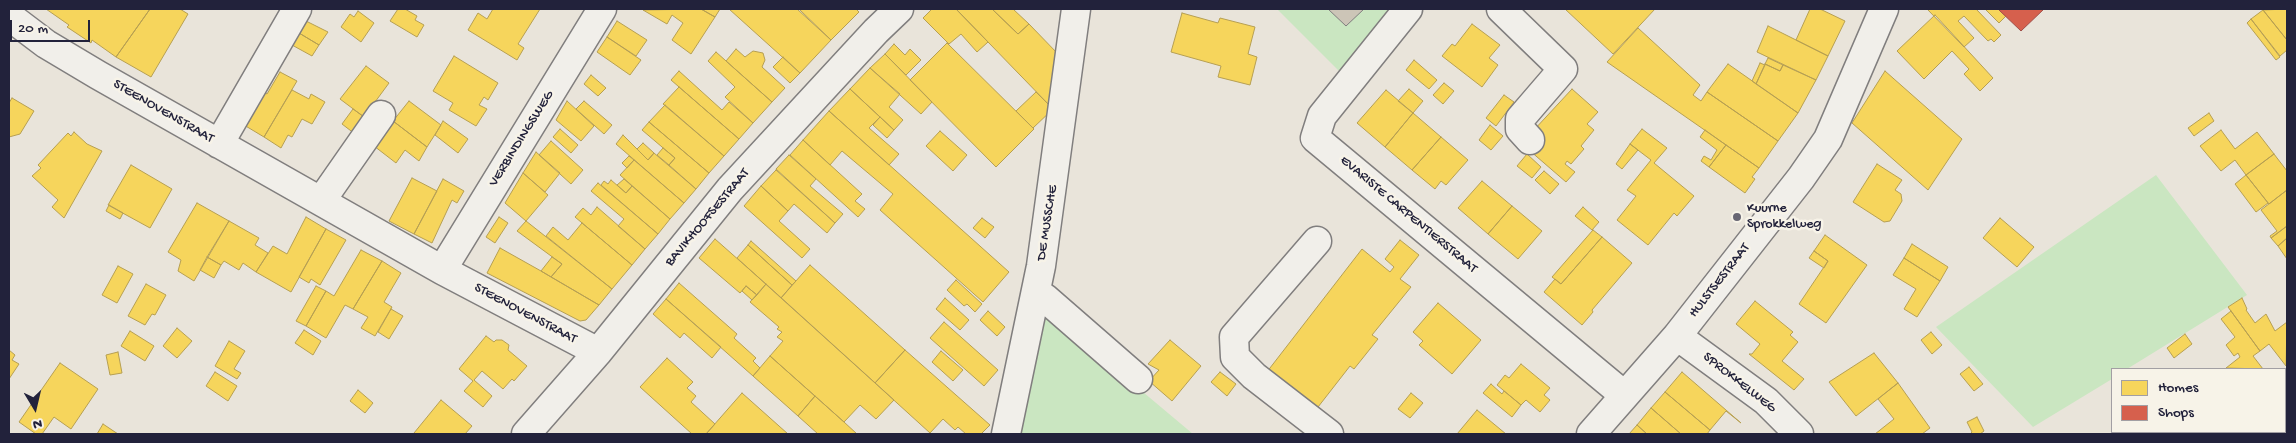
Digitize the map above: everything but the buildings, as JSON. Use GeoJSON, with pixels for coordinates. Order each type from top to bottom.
{"type":"FeatureCollection","features":[{"type":"Feature","properties":{"kind":"street"},"geometry":{"type":"LineString","coordinates":[[219,144],[297,9]]}},
{"type":"Feature","properties":{"kind":"street","name":"VERBINDINGSWEG"},"geometry":{"type":"LineString","coordinates":[[442,270],[602,9]]}},
{"type":"Feature","properties":{"kind":"street","name":"BAVIKHOOFSESTRAAT"},"geometry":{"type":"LineString","coordinates":[[526,434],[598,352],[730,189],[876,30],[899,9]]}},
{"type":"Feature","properties":{"kind":"street","name":"DE MUSSCHE"},"geometry":{"type":"LineString","coordinates":[[1006,434],[1036,296],[1053,188],[1076,9]]}},
{"type":"Feature","properties":{"kind":"street","name":"EVARISTE CARPENTIERSTRAAT"},"geometry":{"type":"LineString","coordinates":[[1408,9],[1322,116],[1315,138],[1624,395]]}},
{"type":"Feature","properties":{"kind":"street"},"geometry":{"type":"LineString","coordinates":[[1501,9],[1563,69],[1520,119],[1520,129],[1530,140]]}},
{"type":"Feature","properties":{"kind":"street","name":"HULSTSESTRAAT"},"geometry":{"type":"LineString","coordinates":[[1591,434],[1677,336],[1801,178],[1828,139],[1884,9]]}},
{"type":"Feature","properties":{"kind":"street","name":"STEENOVENSTRAAT"},"geometry":{"type":"LineString","coordinates":[[9,16],[46,44],[219,144],[442,270],[598,352]]}},
{"type":"Feature","properties":{"kind":"street"},"geometry":{"type":"LineString","coordinates":[[321,201],[381,115]]}},
{"type":"Feature","properties":{"kind":"street"},"geometry":{"type":"LineString","coordinates":[[1317,241],[1234,337],[1235,357],[1254,376],[1329,434]]}},
{"type":"Feature","properties":{"kind":"street"},"geometry":{"type":"LineString","coordinates":[[1036,296],[1045,298],[1138,379]]}},
{"type":"Feature","properties":{"kind":"street","name":"SPROKKELWEG"},"geometry":{"type":"LineString","coordinates":[[1677,336],[1766,401],[1799,434]]}},
{"type":"Feature","properties":{"kind":"green space"},"geometry":{"type":"Polygon","coordinates":[[[1277,9],[1401,9],[1344,76],[1277,9]]]}},
{"type":"Feature","properties":{"kind":"green space"},"geometry":{"type":"Polygon","coordinates":[[[2156,175],[2247,295],[2129,368],[2111,368],[2111,380],[2033,427],[1936,327],[2156,175]]]}},
{"type":"Feature","properties":{"kind":"green space"},"geometry":{"type":"Polygon","coordinates":[[[1042,307],[1112,366],[1193,434],[1016,434],[1042,307]]]}},
{"type":"Feature","properties":{"kind":"place","name":"Kuurne Sprokkelweg"},"geometry":{"type":"Point","coordinates":[1737,217]}}]}
